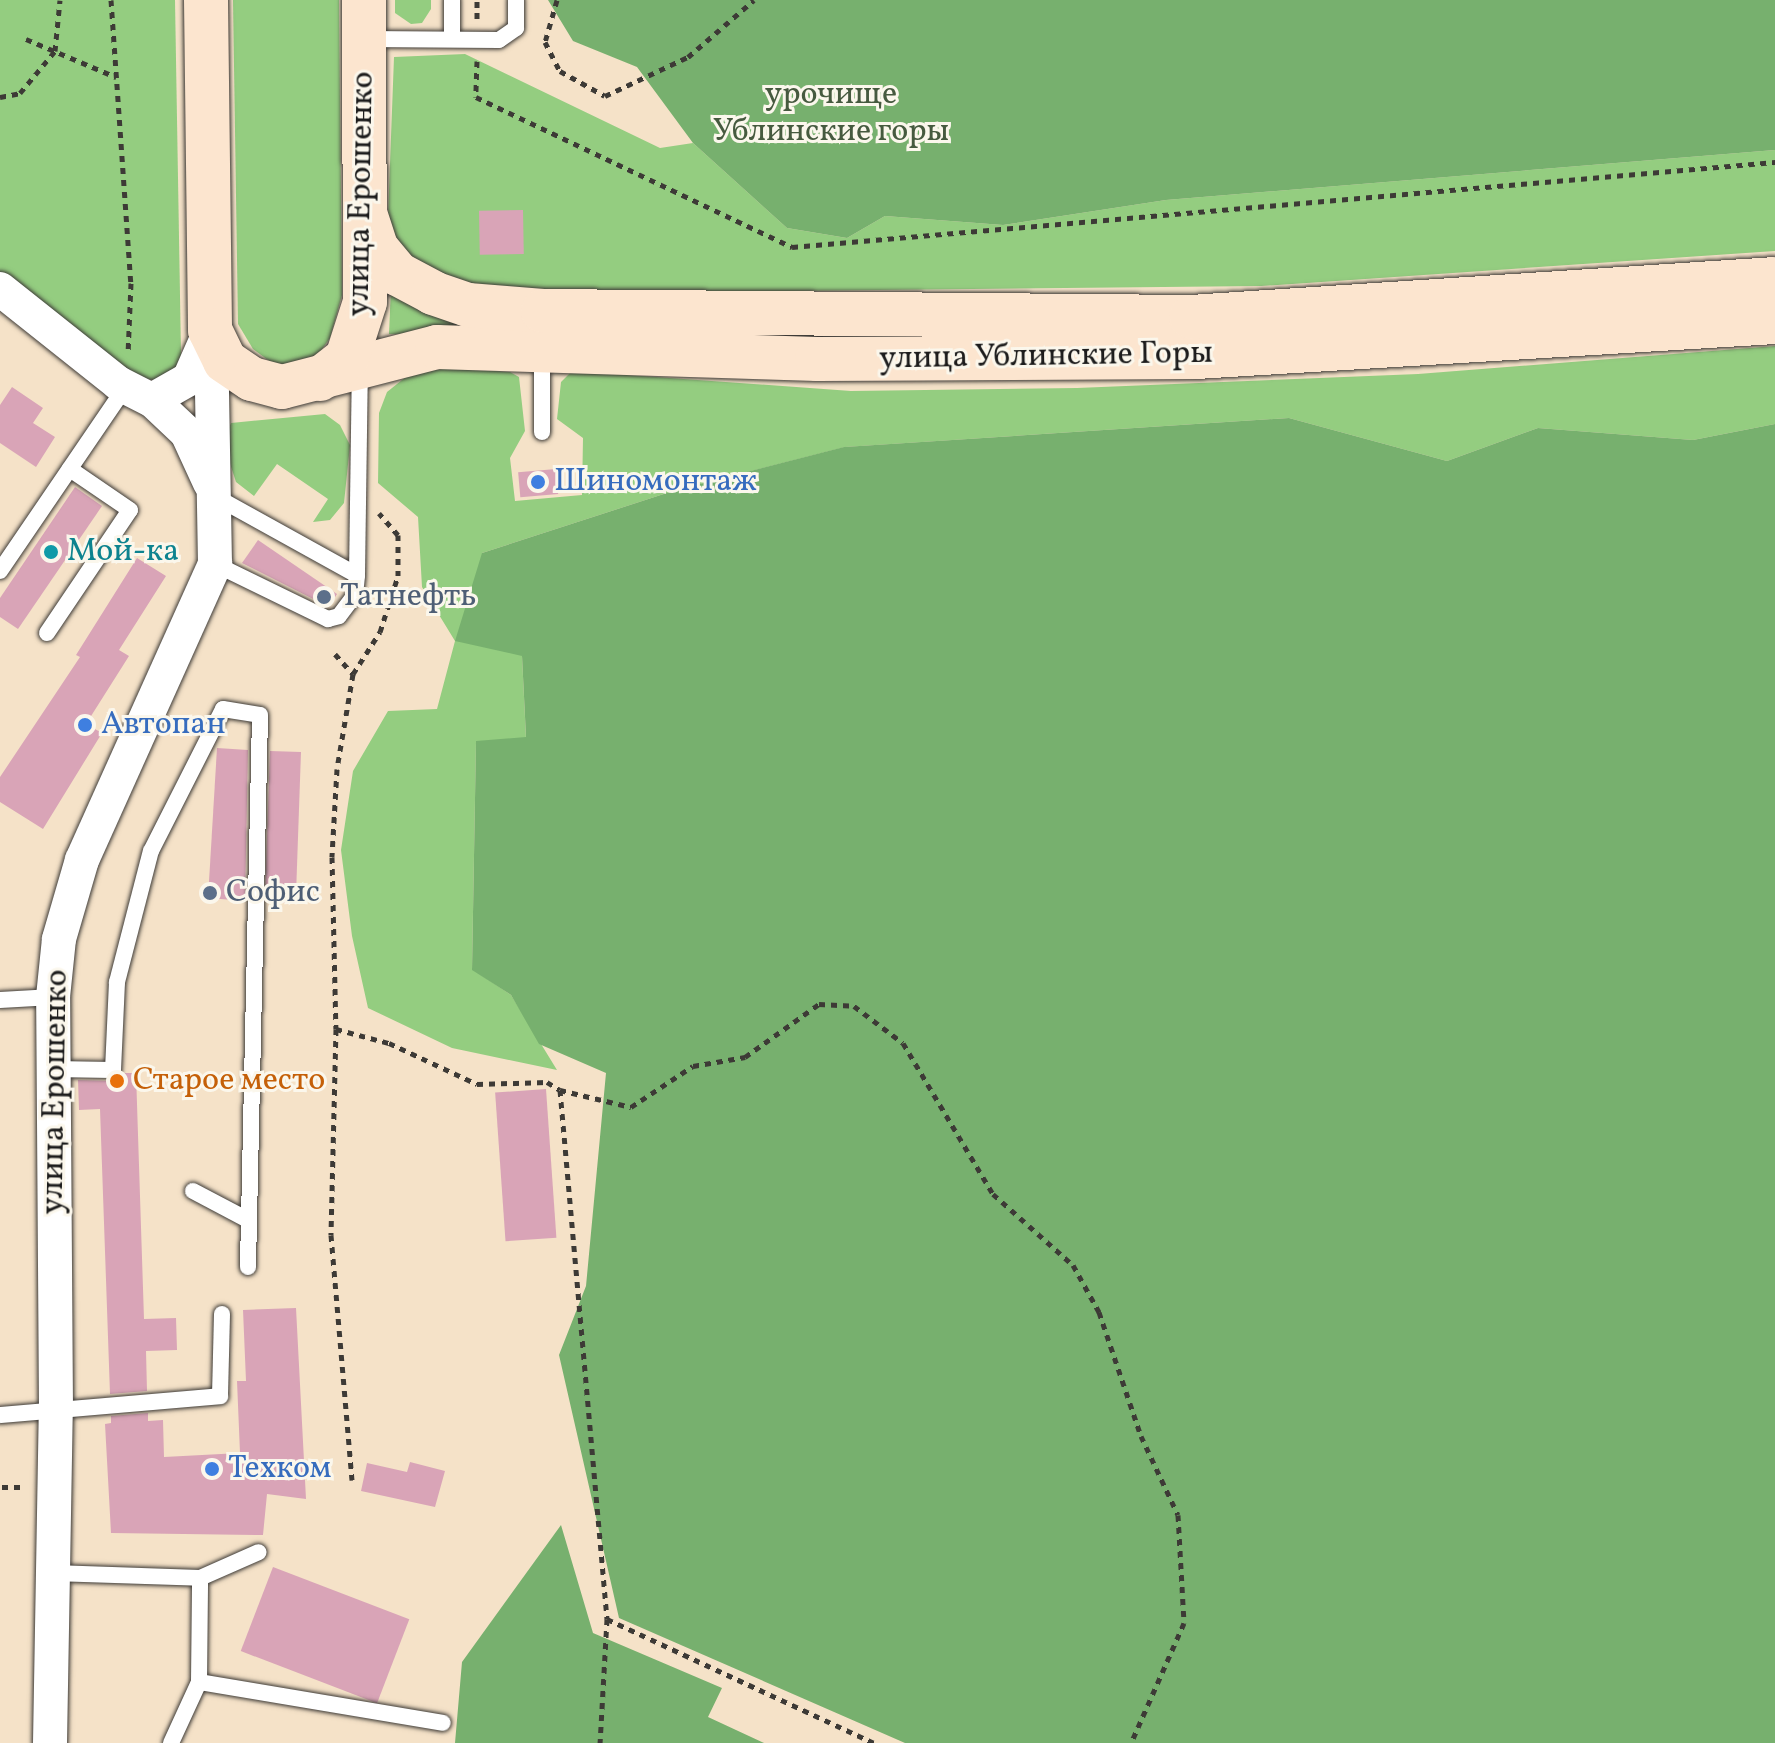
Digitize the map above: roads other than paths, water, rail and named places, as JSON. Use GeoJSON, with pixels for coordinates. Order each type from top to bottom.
{"type":"FeatureCollection","features":[{"type":"Feature","properties":{"kind":"main road","name":"улица Ерошенко"},"geometry":{"type":"LineString","coordinates":[[206,0],[210,330],[225,361],[252,379],[321,378],[347,358],[359,332],[365,302],[364,20]]}},
{"type":"Feature","properties":{"kind":"main road","name":"улица Ублинские Горы"},"geometry":{"type":"LineString","coordinates":[[366,216],[377,249],[398,274],[468,305],[543,311],[1191,317],[1775,279]]}},
{"type":"Feature","properties":{"kind":"main road","name":"улица Ублинские Горы"},"geometry":{"type":"LineString","coordinates":[[321,378],[437,347],[817,359],[1196,357],[1775,322]]}},
{"type":"Feature","properties":{"kind":"street"},"geometry":{"type":"LineString","coordinates":[[0,289],[187,433],[216,497]]}},
{"type":"Feature","properties":{"kind":"street","name":"улица Ерошенко"},"geometry":{"type":"LineString","coordinates":[[132,390],[189,379],[210,330]]}},
{"type":"Feature","properties":{"kind":"street","name":"улица Ерошенко"},"geometry":{"type":"LineString","coordinates":[[50,1743],[56,1408],[53,997],[59,939],[82,860],[215,564],[216,497],[210,330]]}},
{"type":"Feature","properties":{"kind":"street"},"geometry":{"type":"LineString","coordinates":[[132,390],[213,400],[321,378]]}},
{"type":"Feature","properties":{"kind":"lane"},"geometry":{"type":"LineString","coordinates":[[452,0],[452,38]]}},
{"type":"Feature","properties":{"kind":"lane"},"geometry":{"type":"LineString","coordinates":[[364,20],[452,38],[499,40],[516,28],[516,0]]}},
{"type":"Feature","properties":{"kind":"lane"},"geometry":{"type":"LineString","coordinates":[[542,351],[542,432]]}},
{"type":"Feature","properties":{"kind":"lane"},"geometry":{"type":"LineString","coordinates":[[215,564],[328,619],[339,616],[355,595],[361,501],[321,378]]}},
{"type":"Feature","properties":{"kind":"lane"},"geometry":{"type":"LineString","coordinates":[[0,571],[70,469],[132,390]]}},
{"type":"Feature","properties":{"kind":"lane"},"geometry":{"type":"LineString","coordinates":[[47,633],[130,510],[70,469]]}},
{"type":"Feature","properties":{"kind":"lane"},"geometry":{"type":"LineString","coordinates":[[216,497],[357,575]]}},
{"type":"Feature","properties":{"kind":"lane"},"geometry":{"type":"LineString","coordinates":[[53,1069],[113,1070],[117,982],[151,851],[223,709],[260,715],[248,1267]]}},
{"type":"Feature","properties":{"kind":"lane"},"geometry":{"type":"LineString","coordinates":[[0,1000],[53,997]]}},
{"type":"Feature","properties":{"kind":"lane"},"geometry":{"type":"LineString","coordinates":[[193,1191],[248,1220]]}},
{"type":"Feature","properties":{"kind":"lane"},"geometry":{"type":"LineString","coordinates":[[0,1415],[220,1396],[222,1314]]}},
{"type":"Feature","properties":{"kind":"lane"},"geometry":{"type":"LineString","coordinates":[[53,1573],[200,1578],[259,1552]]}},
{"type":"Feature","properties":{"kind":"lane"},"geometry":{"type":"LineString","coordinates":[[171,1743],[199,1682],[200,1578]]}},
{"type":"Feature","properties":{"kind":"lane"},"geometry":{"type":"LineString","coordinates":[[199,1682],[443,1723]]}},
{"type":"Feature","properties":{"kind":"place","name":"Шиномонтаж"},"geometry":{"type":"Point","coordinates":[538,482]}},
{"type":"Feature","properties":{"kind":"place","name":"Мой-ка"},"geometry":{"type":"Point","coordinates":[51,552]}},
{"type":"Feature","properties":{"kind":"place","name":"Татнефть"},"geometry":{"type":"Point","coordinates":[324,597]}},
{"type":"Feature","properties":{"kind":"place","name":"Автопан"},"geometry":{"type":"Point","coordinates":[85,725]}},
{"type":"Feature","properties":{"kind":"place","name":"Софис"},"geometry":{"type":"Point","coordinates":[210,893]}},
{"type":"Feature","properties":{"kind":"place","name":"Старое место"},"geometry":{"type":"Point","coordinates":[117,1081]}},
{"type":"Feature","properties":{"kind":"place","name":"Техком"},"geometry":{"type":"Point","coordinates":[212,1469]}},
{"type":"Feature","properties":{"kind":"park label","name":"урочище Ублинские горы"},"geometry":{"type":"Point","coordinates":[831,114]}}]}
